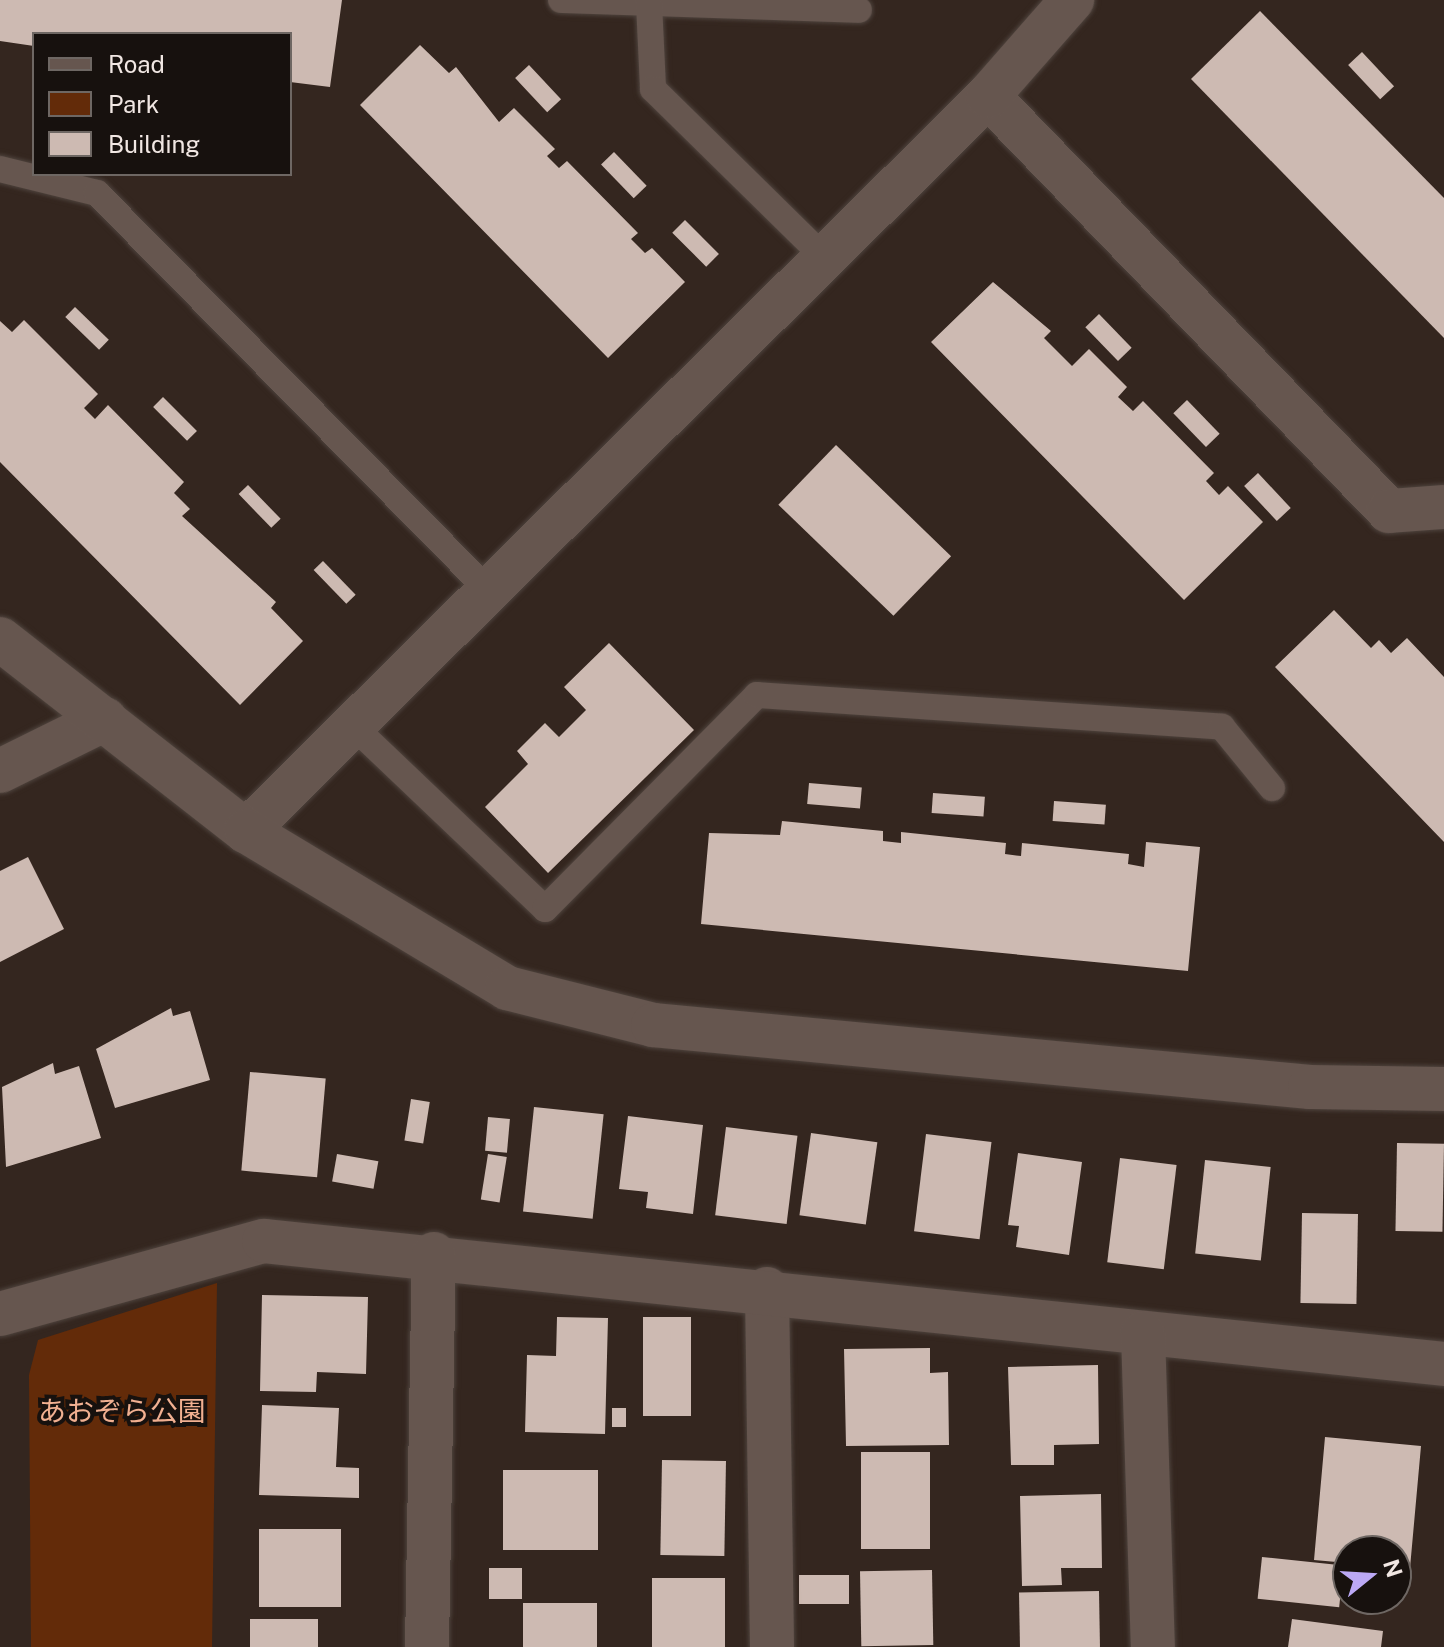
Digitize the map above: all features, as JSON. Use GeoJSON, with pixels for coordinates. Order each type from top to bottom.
{"type":"FeatureCollection","features":[{"type":"Feature","properties":{"kind":"street"},"geometry":{"type":"LineString","coordinates":[[246,831],[485,587],[988,96],[1072,0]]}},
{"type":"Feature","properties":{"kind":"street"},"geometry":{"type":"LineString","coordinates":[[988,96],[1389,511],[1442,510]]}},
{"type":"Feature","properties":{"kind":"street"},"geometry":{"type":"LineString","coordinates":[[0,639],[246,831],[507,988],[653,1025],[1310,1087],[1444,1089]]}},
{"type":"Feature","properties":{"kind":"street"},"geometry":{"type":"LineString","coordinates":[[0,771],[105,719]]}},
{"type":"Feature","properties":{"kind":"street"},"geometry":{"type":"LineString","coordinates":[[0,1314],[264,1241],[434,1254],[1444,1364]]}},
{"type":"Feature","properties":{"kind":"street"},"geometry":{"type":"LineString","coordinates":[[427,1647],[434,1254]]}},
{"type":"Feature","properties":{"kind":"street"},"geometry":{"type":"LineString","coordinates":[[767,1289],[772,1647]]}},
{"type":"Feature","properties":{"kind":"street"},"geometry":{"type":"LineString","coordinates":[[1143,1333],[1153,1647]]}},
{"type":"Feature","properties":{"kind":"lane"},"geometry":{"type":"LineString","coordinates":[[561,0],[859,10]]}},
{"type":"Feature","properties":{"kind":"lane"},"geometry":{"type":"LineString","coordinates":[[649,3],[653,89],[823,256]]}},
{"type":"Feature","properties":{"kind":"lane"},"geometry":{"type":"LineString","coordinates":[[0,169],[97,193],[485,587]]}},
{"type":"Feature","properties":{"kind":"lane"},"geometry":{"type":"LineString","coordinates":[[351,724],[545,909],[757,695],[1222,727],[1272,788]]}},
{"type":"Feature","properties":{"kind":"green space","name":"あおぞら公園"},"geometry":{"type":"Polygon","coordinates":[[[217,1283],[212,1647],[31,1647],[29,1375],[38,1340],[217,1283]]]}},
{"type":"Feature","properties":{"kind":"building"},"geometry":{"type":"Polygon","coordinates":[[[0,0],[342,0],[330,87],[292,82],[292,32],[32,32],[32,46],[0,41],[0,0]]]}},
{"type":"Feature","properties":{"kind":"building"},"geometry":{"type":"Polygon","coordinates":[[[1260,11],[1444,198],[1444,338],[1191,79],[1260,11]]]}},
{"type":"Feature","properties":{"kind":"building"},"geometry":{"type":"Polygon","coordinates":[[[420,45],[449,73],[456,67],[499,122],[514,108],[555,149],[547,156],[559,168],[567,161],[638,233],[631,239],[645,253],[652,248],[685,282],[608,358],[360,105],[420,45]]]}},
{"type":"Feature","properties":{"kind":"building"},"geometry":{"type":"Polygon","coordinates":[[[1362,52],[1394,86],[1380,99],[1348,65],[1362,52]]]}},
{"type":"Feature","properties":{"kind":"building"},"geometry":{"type":"Polygon","coordinates":[[[529,65],[561,99],[547,112],[515,78],[529,65]]]}},
{"type":"Feature","properties":{"kind":"building"},"geometry":{"type":"Polygon","coordinates":[[[614,152],[647,186],[634,198],[601,165],[614,152]]]}},
{"type":"Feature","properties":{"kind":"building"},"geometry":{"type":"Polygon","coordinates":[[[685,220],[719,254],[706,267],[672,233],[685,220]]]}},
{"type":"Feature","properties":{"kind":"building"},"geometry":{"type":"Polygon","coordinates":[[[993,282],[1051,331],[1044,338],[1072,366],[1089,349],[1127,387],[1118,397],[1133,411],[1143,401],[1214,473],[1206,481],[1219,495],[1228,486],[1263,522],[1184,600],[931,342],[993,282]]]}},
{"type":"Feature","properties":{"kind":"building"},"geometry":{"type":"Polygon","coordinates":[[[75,307],[109,340],[99,350],[65,317],[75,307]]]}},
{"type":"Feature","properties":{"kind":"building"},"geometry":{"type":"Polygon","coordinates":[[[1099,314],[1132,348],[1118,361],[1085,327],[1099,314]]]}},
{"type":"Feature","properties":{"kind":"building"},"geometry":{"type":"Polygon","coordinates":[[[24,320],[98,394],[84,408],[95,419],[108,405],[184,482],[174,493],[190,509],[182,516],[276,602],[271,608],[303,641],[240,705],[0,462],[0,321],[12,332],[24,320]]]}},
{"type":"Feature","properties":{"kind":"building"},"geometry":{"type":"Polygon","coordinates":[[[163,397],[197,431],[187,441],[153,407],[163,397]]]}},
{"type":"Feature","properties":{"kind":"building"},"geometry":{"type":"Polygon","coordinates":[[[1187,400],[1220,434],[1206,447],[1173,413],[1187,400]]]}},
{"type":"Feature","properties":{"kind":"building"},"geometry":{"type":"Polygon","coordinates":[[[836,445],[951,556],[893,616],[778,505],[836,445]]]}},
{"type":"Feature","properties":{"kind":"building"},"geometry":{"type":"Polygon","coordinates":[[[1258,473],[1291,508],[1277,521],[1244,486],[1258,473]]]}},
{"type":"Feature","properties":{"kind":"building"},"geometry":{"type":"Polygon","coordinates":[[[248,485],[281,519],[271,528],[239,494],[248,485]]]}},
{"type":"Feature","properties":{"kind":"building"},"geometry":{"type":"Polygon","coordinates":[[[323,561],[356,595],[346,604],[314,570],[323,561]]]}},
{"type":"Feature","properties":{"kind":"building"},"geometry":{"type":"Polygon","coordinates":[[[1334,610],[1371,648],[1379,640],[1391,653],[1407,638],[1444,677],[1444,842],[1275,667],[1334,610]]]}},
{"type":"Feature","properties":{"kind":"building"},"geometry":{"type":"Polygon","coordinates":[[[609,643],[694,730],[548,873],[485,807],[528,764],[517,751],[545,723],[559,737],[586,710],[564,687],[609,643]]]}},
{"type":"Feature","properties":{"kind":"building"},"geometry":{"type":"Polygon","coordinates":[[[809,783],[862,788],[860,809],[807,804],[809,783]]]}},
{"type":"Feature","properties":{"kind":"building"},"geometry":{"type":"Polygon","coordinates":[[[933,793],[985,797],[983,817],[932,813],[933,793]]]}},
{"type":"Feature","properties":{"kind":"building"},"geometry":{"type":"Polygon","coordinates":[[[1054,801],[1106,805],[1104,825],[1053,821],[1054,801]]]}},
{"type":"Feature","properties":{"kind":"building"},"geometry":{"type":"Polygon","coordinates":[[[782,821],[883,831],[883,841],[901,843],[901,832],[1006,843],[1005,854],[1021,856],[1022,843],[1129,854],[1128,864],[1144,867],[1146,842],[1200,847],[1188,971],[701,924],[709,833],[780,835],[782,821]]]}},
{"type":"Feature","properties":{"kind":"building"},"geometry":{"type":"Polygon","coordinates":[[[28,857],[64,929],[0,962],[0,871],[28,857]]]}},
{"type":"Feature","properties":{"kind":"building"},"geometry":{"type":"Polygon","coordinates":[[[171,1008],[173,1016],[190,1011],[210,1080],[115,1108],[96,1049],[171,1008]]]}},
{"type":"Feature","properties":{"kind":"building"},"geometry":{"type":"Polygon","coordinates":[[[53,1063],[55,1074],[79,1066],[101,1138],[6,1167],[2,1087],[53,1063]]]}},
{"type":"Feature","properties":{"kind":"building"},"geometry":{"type":"Polygon","coordinates":[[[250,1072],[326,1079],[317,1177],[241,1171],[250,1072]]]}},
{"type":"Feature","properties":{"kind":"building"},"geometry":{"type":"Polygon","coordinates":[[[411,1099],[430,1102],[423,1143],[404,1140],[411,1099]]]}},
{"type":"Feature","properties":{"kind":"building"},"geometry":{"type":"Polygon","coordinates":[[[534,1107],[604,1114],[593,1219],[523,1211],[534,1107]]]}},
{"type":"Feature","properties":{"kind":"building"},"geometry":{"type":"Polygon","coordinates":[[[628,1116],[703,1125],[693,1214],[646,1208],[648,1192],[619,1189],[628,1116]]]}},
{"type":"Feature","properties":{"kind":"building"},"geometry":{"type":"Polygon","coordinates":[[[488,1117],[510,1119],[507,1153],[485,1151],[488,1117]]]}},
{"type":"Feature","properties":{"kind":"building"},"geometry":{"type":"Polygon","coordinates":[[[726,1127],[797,1136],[787,1224],[715,1215],[726,1127]]]}},
{"type":"Feature","properties":{"kind":"building"},"geometry":{"type":"Polygon","coordinates":[[[811,1133],[877,1142],[866,1225],[799,1215],[811,1133]]]}},
{"type":"Feature","properties":{"kind":"building"},"geometry":{"type":"Polygon","coordinates":[[[926,1134],[992,1142],[980,1239],[914,1231],[926,1134]]]}},
{"type":"Feature","properties":{"kind":"building"},"geometry":{"type":"Polygon","coordinates":[[[1397,1143],[1444,1144],[1442,1232],[1395,1231],[1397,1143]]]}},
{"type":"Feature","properties":{"kind":"building"},"geometry":{"type":"Polygon","coordinates":[[[1018,1153],[1082,1162],[1069,1255],[1016,1247],[1019,1226],[1008,1225],[1018,1153]]]}},
{"type":"Feature","properties":{"kind":"building"},"geometry":{"type":"Polygon","coordinates":[[[337,1154],[378,1161],[373,1189],[332,1182],[337,1154]]]}},
{"type":"Feature","properties":{"kind":"building"},"geometry":{"type":"Polygon","coordinates":[[[488,1154],[507,1157],[500,1202],[481,1199],[488,1154]]]}},
{"type":"Feature","properties":{"kind":"building"},"geometry":{"type":"Polygon","coordinates":[[[1120,1158],[1177,1165],[1164,1269],[1107,1262],[1120,1158]]]}},
{"type":"Feature","properties":{"kind":"building"},"geometry":{"type":"Polygon","coordinates":[[[1205,1160],[1271,1167],[1261,1260],[1195,1253],[1205,1160]]]}},
{"type":"Feature","properties":{"kind":"building"},"geometry":{"type":"Polygon","coordinates":[[[1302,1213],[1358,1214],[1356,1304],[1300,1303],[1302,1213]]]}},
{"type":"Feature","properties":{"kind":"building"},"geometry":{"type":"Polygon","coordinates":[[[262,1295],[368,1297],[366,1374],[317,1372],[316,1392],[260,1391],[262,1295]]]}},
{"type":"Feature","properties":{"kind":"building"},"geometry":{"type":"Polygon","coordinates":[[[557,1317],[608,1318],[605,1434],[525,1432],[527,1355],[556,1356],[557,1317]]]}},
{"type":"Feature","properties":{"kind":"building"},"geometry":{"type":"Polygon","coordinates":[[[643,1317],[691,1317],[691,1416],[643,1416],[643,1317]]]}},
{"type":"Feature","properties":{"kind":"building"},"geometry":{"type":"Polygon","coordinates":[[[930,1348],[930,1373],[948,1372],[949,1445],[846,1446],[844,1349],[930,1348]]]}},
{"type":"Feature","properties":{"kind":"building"},"geometry":{"type":"Polygon","coordinates":[[[1098,1365],[1099,1444],[1054,1445],[1054,1465],[1011,1465],[1008,1367],[1098,1365]]]}},
{"type":"Feature","properties":{"kind":"building"},"geometry":{"type":"Polygon","coordinates":[[[262,1405],[339,1408],[336,1467],[359,1468],[359,1498],[259,1495],[262,1405]]]}},
{"type":"Feature","properties":{"kind":"building"},"geometry":{"type":"Polygon","coordinates":[[[612,1408],[626,1408],[626,1427],[612,1427],[612,1408]]]}},
{"type":"Feature","properties":{"kind":"building"},"geometry":{"type":"Polygon","coordinates":[[[1325,1437],[1421,1446],[1412,1546],[1412,1535],[1332,1535],[1332,1562],[1314,1560],[1325,1437]]]}},
{"type":"Feature","properties":{"kind":"building"},"geometry":{"type":"Polygon","coordinates":[[[861,1452],[930,1452],[930,1549],[861,1549],[861,1452]]]}},
{"type":"Feature","properties":{"kind":"building"},"geometry":{"type":"Polygon","coordinates":[[[662,1460],[726,1461],[724,1556],[660,1555],[662,1460]]]}},
{"type":"Feature","properties":{"kind":"building"},"geometry":{"type":"Polygon","coordinates":[[[503,1470],[598,1470],[598,1550],[503,1550],[503,1470]]]}},
{"type":"Feature","properties":{"kind":"building"},"geometry":{"type":"Polygon","coordinates":[[[1101,1494],[1102,1568],[1061,1568],[1062,1585],[1022,1586],[1020,1496],[1101,1494]]]}},
{"type":"Feature","properties":{"kind":"building"},"geometry":{"type":"Polygon","coordinates":[[[259,1529],[341,1529],[341,1607],[259,1607],[259,1529]]]}},
{"type":"Feature","properties":{"kind":"building"},"geometry":{"type":"Polygon","coordinates":[[[1262,1557],[1332,1564],[1332,1607],[1258,1599],[1262,1557]]]}},
{"type":"Feature","properties":{"kind":"building"},"geometry":{"type":"Polygon","coordinates":[[[489,1568],[522,1568],[522,1599],[489,1599],[489,1568]]]}},
{"type":"Feature","properties":{"kind":"building"},"geometry":{"type":"Polygon","coordinates":[[[932,1570],[933,1645],[861,1646],[860,1571],[932,1570]]]}},
{"type":"Feature","properties":{"kind":"building"},"geometry":{"type":"Polygon","coordinates":[[[799,1575],[849,1575],[849,1604],[799,1604],[799,1575]]]}},
{"type":"Feature","properties":{"kind":"building"},"geometry":{"type":"Polygon","coordinates":[[[652,1578],[725,1578],[725,1647],[652,1647],[652,1578]]]}},
{"type":"Feature","properties":{"kind":"building"},"geometry":{"type":"Polygon","coordinates":[[[1099,1591],[1100,1647],[1020,1647],[1019,1592],[1099,1591]]]}},
{"type":"Feature","properties":{"kind":"building"},"geometry":{"type":"Polygon","coordinates":[[[523,1603],[597,1603],[597,1647],[523,1647],[523,1603]]]}},
{"type":"Feature","properties":{"kind":"building"},"geometry":{"type":"Polygon","coordinates":[[[250,1619],[318,1619],[318,1647],[250,1647],[250,1619]]]}},
{"type":"Feature","properties":{"kind":"building"},"geometry":{"type":"Polygon","coordinates":[[[1292,1619],[1383,1631],[1381,1647],[1288,1647],[1292,1619]]]}}]}
